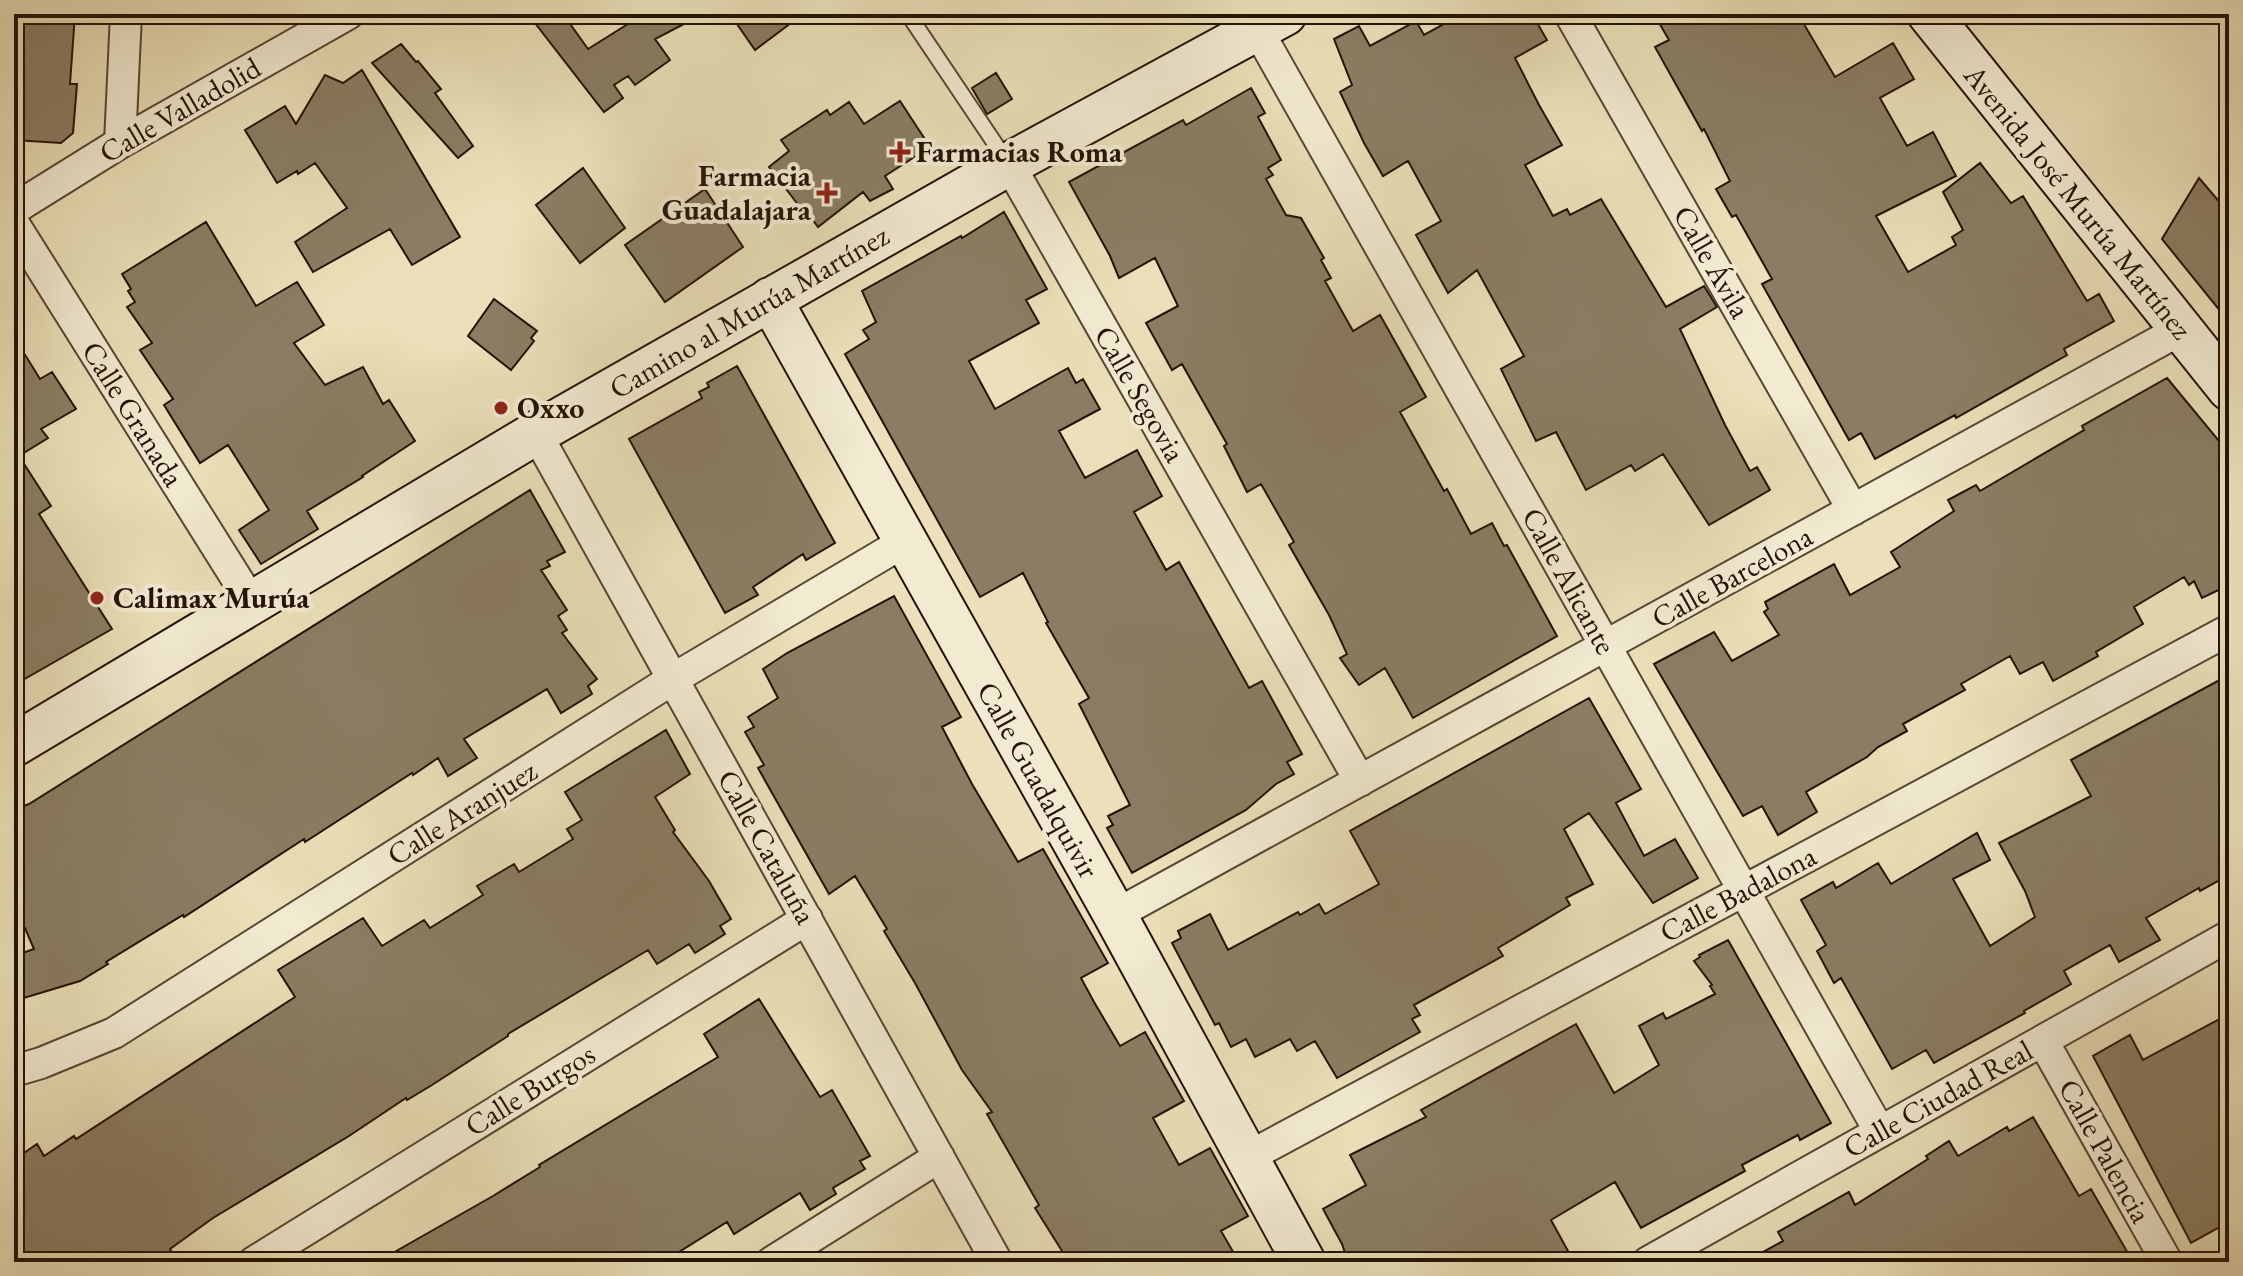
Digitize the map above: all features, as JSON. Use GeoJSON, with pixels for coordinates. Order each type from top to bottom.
{"type":"FeatureCollection","features":[{"type":"Feature","properties":{"kind":"street"},"geometry":{"type":"LineString","coordinates":[[120,143],[126,14]]}},
{"type":"Feature","properties":{"kind":"street","name":"Calle Valladolid"},"geometry":{"type":"LineString","coordinates":[[14,209],[120,143],[348,14]]}},
{"type":"Feature","properties":{"kind":"street","name":"Calle Ávila"},"geometry":{"type":"LineString","coordinates":[[1570,14],[1853,510]]}},
{"type":"Feature","properties":{"kind":"street","name":"Avenida José Murúa Martínez"},"geometry":{"type":"LineString","coordinates":[[1929,14],[2229,389]]}},
{"type":"Feature","properties":{"kind":"street","name":"Camino al Murúa Martínez"},"geometry":{"type":"LineString","coordinates":[[14,745],[536,433],[1009,164],[1271,22]]}},
{"type":"Feature","properties":{"kind":"street","name":"Calle Alicante"},"geometry":{"type":"LineString","coordinates":[[1271,22],[1606,646],[1880,1132]]}},
{"type":"Feature","properties":{"kind":"street","name":"Calle Segovia"},"geometry":{"type":"LineString","coordinates":[[1009,164],[1360,781]]}},
{"type":"Feature","properties":{"kind":"street","name":"Calle Granada"},"geometry":{"type":"LineString","coordinates":[[14,224],[252,603]]}},
{"type":"Feature","properties":{"kind":"street","name":"Calle Guadalquivir"},"geometry":{"type":"LineString","coordinates":[[770,299],[1115,915],[1304,1262]]}},
{"type":"Feature","properties":{"kind":"street","name":"Calle Barcelona"},"geometry":{"type":"LineString","coordinates":[[1115,915],[2180,330]]}},
{"type":"Feature","properties":{"kind":"street","name":"Calle Cataluña"},"geometry":{"type":"LineString","coordinates":[[536,433],[997,1262]]}},
{"type":"Feature","properties":{"kind":"street","name":"Calle Aranjuez"},"geometry":{"type":"LineString","coordinates":[[14,1071],[114,1033],[673,679],[904,542]]}},
{"type":"Feature","properties":{"kind":"street","name":"Calle Badalona"},"geometry":{"type":"LineString","coordinates":[[1246,1158],[2229,630]]}},
{"type":"Feature","properties":{"kind":"street","name":"Calle Burgos"},"geometry":{"type":"LineString","coordinates":[[254,1262],[807,919]]}},
{"type":"Feature","properties":{"kind":"street","name":"Calle Ciudad Real"},"geometry":{"type":"LineString","coordinates":[[1648,1262],[2229,936]]}},
{"type":"Feature","properties":{"kind":"street","name":"Calle Palencia"},"geometry":{"type":"LineString","coordinates":[[2043,1041],[2167,1262]]}},
{"type":"Feature","properties":{"kind":"street"},"geometry":{"type":"LineString","coordinates":[[772,1262],[939,1157]]}},
{"type":"Feature","properties":{"kind":"lane","name":"Calle Segovia"},"geometry":{"type":"LineString","coordinates":[[908,14],[1009,164]]}},
{"type":"Feature","properties":{"kind":"building"},"geometry":{"type":"Polygon","coordinates":[[[14,14],[75,14],[70,84],[77,84],[73,133],[61,143],[14,140],[14,14]]]}},
{"type":"Feature","properties":{"kind":"building"},"geometry":{"type":"Polygon","coordinates":[[[528,14],[563,14],[588,49],[644,14],[703,14],[655,39],[670,60],[635,85],[628,76],[614,85],[623,98],[604,112],[528,14]]]}},
{"type":"Feature","properties":{"kind":"building"},"geometry":{"type":"Polygon","coordinates":[[[730,14],[803,14],[755,50],[730,14]]]}},
{"type":"Feature","properties":{"kind":"building"},"geometry":{"type":"Polygon","coordinates":[[[1462,14],[1532,14],[1547,40],[1515,58],[1562,145],[1525,165],[1553,216],[1567,209],[1570,215],[1601,199],[1666,307],[1704,286],[1717,307],[1680,329],[1750,471],[1757,467],[1770,490],[1709,525],[1663,454],[1635,471],[1631,465],[1586,490],[1556,432],[1536,441],[1501,369],[1524,356],[1477,270],[1448,293],[1416,235],[1441,221],[1408,161],[1383,176],[1364,143],[1340,92],[1352,85],[1334,39],[1359,26],[1370,46],[1416,21],[1424,35],[1462,14]]]}},
{"type":"Feature","properties":{"kind":"building"},"geometry":{"type":"Polygon","coordinates":[[[1654,14],[1798,14],[1835,77],[1893,43],[1914,79],[1880,98],[1907,146],[1933,132],[1956,176],[1876,216],[1908,272],[1956,245],[1952,237],[1963,230],[1943,192],[1980,163],[2011,203],[2023,196],[2087,301],[2099,294],[2114,321],[2064,349],[2067,355],[1956,418],[1955,415],[1875,459],[1861,433],[1849,440],[1762,284],[1772,279],[1736,215],[1732,217],[1716,189],[1730,181],[1704,129],[1702,131],[1655,47],[1669,40],[1654,14]]]}},
{"type":"Feature","properties":{"kind":"building"},"geometry":{"type":"Polygon","coordinates":[[[401,44],[441,89],[435,93],[473,146],[458,158],[372,63],[401,44]]]}},
{"type":"Feature","properties":{"kind":"building"},"geometry":{"type":"Polygon","coordinates":[[[362,70],[460,237],[412,265],[390,229],[313,272],[295,242],[347,208],[315,163],[277,183],[245,130],[285,106],[296,124],[325,75],[343,83],[362,70]]]}},
{"type":"Feature","properties":{"kind":"building"},"geometry":{"type":"Polygon","coordinates":[[[996,73],[1012,99],[987,114],[972,88],[996,73]]]}},
{"type":"Feature","properties":{"kind":"building"},"geometry":{"type":"Polygon","coordinates":[[[1251,88],[1265,113],[1258,117],[1281,160],[1268,168],[1273,175],[1266,179],[1286,215],[1301,218],[1324,258],[1321,260],[1331,278],[1325,281],[1353,331],[1380,315],[1426,397],[1400,412],[1471,534],[1492,523],[1557,636],[1413,718],[1385,668],[1359,685],[1340,658],[1347,654],[1329,615],[1289,545],[1294,542],[1261,484],[1247,492],[1224,446],[1227,444],[1182,364],[1172,370],[1146,323],[1178,306],[1155,258],[1119,278],[1069,182],[1183,120],[1186,125],[1251,88]]]}},
{"type":"Feature","properties":{"kind":"building"},"geometry":{"type":"Polygon","coordinates":[[[900,101],[930,147],[885,176],[893,189],[870,201],[863,192],[818,227],[769,167],[789,151],[781,140],[827,110],[830,115],[849,102],[864,124],[900,101]]]}},
{"type":"Feature","properties":{"kind":"building"},"geometry":{"type":"Polygon","coordinates":[[[583,168],[625,228],[580,263],[536,205],[583,168]]]}},
{"type":"Feature","properties":{"kind":"building"},"geometry":{"type":"Polygon","coordinates":[[[2199,178],[2229,213],[2229,322],[2162,239],[2199,178]]]}},
{"type":"Feature","properties":{"kind":"building"},"geometry":{"type":"Polygon","coordinates":[[[705,189],[743,247],[665,302],[625,245],[705,189]]]}},
{"type":"Feature","properties":{"kind":"building"},"geometry":{"type":"Polygon","coordinates":[[[1004,212],[1047,289],[1026,300],[1039,323],[969,361],[995,409],[1068,368],[1076,383],[1083,379],[1100,409],[1059,431],[1085,478],[1137,450],[1162,496],[1134,512],[1166,570],[1179,562],[1249,688],[1262,681],[1302,754],[1287,762],[1294,774],[1276,784],[1246,810],[1132,873],[1107,828],[1113,825],[1108,816],[1130,805],[1079,704],[1089,698],[1046,623],[1023,573],[980,597],[845,354],[869,339],[863,330],[876,322],[862,291],[1004,212]]]}},
{"type":"Feature","properties":{"kind":"building"},"geometry":{"type":"Polygon","coordinates":[[[206,222],[256,306],[297,282],[324,325],[294,343],[325,385],[363,367],[383,404],[389,400],[415,441],[307,511],[318,529],[261,564],[239,530],[269,510],[228,445],[200,463],[164,405],[173,399],[140,350],[152,343],[127,307],[135,302],[122,274],[206,222]]]}},
{"type":"Feature","properties":{"kind":"building"},"geometry":{"type":"Polygon","coordinates":[[[494,299],[537,331],[531,338],[534,341],[511,370],[468,336],[494,299]]]}},
{"type":"Feature","properties":{"kind":"building"},"geometry":{"type":"Polygon","coordinates":[[[14,337],[40,379],[52,372],[76,409],[41,429],[48,438],[19,456],[51,506],[39,514],[112,629],[14,685],[14,337]]]}},
{"type":"Feature","properties":{"kind":"building"},"geometry":{"type":"Polygon","coordinates":[[[737,366],[835,543],[806,560],[803,554],[753,587],[758,595],[725,613],[629,439],[702,398],[699,392],[709,387],[707,383],[737,366]]]}},
{"type":"Feature","properties":{"kind":"building"},"geometry":{"type":"Polygon","coordinates":[[[2167,378],[2229,453],[2229,585],[2202,598],[2194,581],[2189,585],[2184,577],[2134,607],[2143,624],[2096,652],[2098,656],[2053,681],[2043,662],[2020,674],[2010,656],[1961,684],[1965,690],[1903,724],[1907,731],[1806,792],[1817,812],[1778,835],[1762,806],[1743,816],[1654,664],[1714,632],[1732,661],[1779,635],[1764,612],[1768,609],[1765,602],[1834,564],[1850,595],[1900,567],[1891,552],[1954,511],[1948,500],[1976,485],[1980,491],[2084,430],[2082,426],[2167,378]]]}},
{"type":"Feature","properties":{"kind":"building"},"geometry":{"type":"Polygon","coordinates":[[[530,490],[565,552],[547,561],[550,566],[541,570],[567,610],[558,616],[567,630],[562,633],[597,679],[588,686],[592,694],[561,713],[547,689],[464,739],[477,758],[448,776],[438,758],[80,981],[14,1001],[14,956],[34,949],[14,903],[14,810],[29,804],[530,490]]]}},
{"type":"Feature","properties":{"kind":"building"},"geometry":{"type":"Polygon","coordinates":[[[894,596],[961,717],[942,727],[972,784],[1018,862],[1043,849],[1108,963],[1081,978],[1094,1002],[1120,1046],[1145,1032],[1184,1101],[1153,1118],[1179,1165],[1210,1148],[1248,1216],[1221,1231],[1239,1262],[1069,1262],[1035,1208],[1039,1205],[987,1114],[992,1112],[962,1070],[884,931],[887,929],[855,876],[829,894],[758,768],[764,765],[745,732],[754,727],[748,717],[778,698],[763,669],[894,596]]]}},
{"type":"Feature","properties":{"kind":"building"},"geometry":{"type":"Polygon","coordinates":[[[2229,675],[2229,875],[2146,918],[2160,940],[2119,962],[2110,945],[2064,971],[2071,984],[2025,1013],[1934,1063],[1926,1050],[1892,1069],[1841,978],[1834,983],[1817,951],[1826,945],[1801,900],[1833,882],[1836,888],[1878,863],[1891,884],[1977,833],[1990,860],[1953,879],[1990,946],[2035,917],[1999,843],[2091,796],[2071,760],[2229,675]]]}},
{"type":"Feature","properties":{"kind":"building"},"geometry":{"type":"Polygon","coordinates":[[[1589,698],[1641,789],[1616,803],[1644,856],[1675,839],[1698,878],[1653,903],[1589,813],[1564,829],[1593,884],[1566,898],[1570,905],[1498,948],[1503,956],[1414,1005],[1420,1015],[1412,1019],[1420,1032],[1337,1078],[1315,1041],[1297,1051],[1290,1039],[1255,1057],[1246,1039],[1231,1047],[1219,1023],[1215,1025],[1172,943],[1181,938],[1178,931],[1210,914],[1228,950],[1298,912],[1300,915],[1319,904],[1325,914],[1379,884],[1350,831],[1589,698]]]}},
{"type":"Feature","properties":{"kind":"building"},"geometry":{"type":"Polygon","coordinates":[[[666,730],[690,774],[655,797],[675,830],[673,832],[709,881],[731,919],[720,926],[725,934],[695,953],[689,944],[657,964],[648,950],[213,1218],[170,1249],[178,1262],[14,1262],[14,1160],[37,1144],[44,1156],[74,1136],[76,1139],[295,997],[278,970],[363,918],[382,946],[424,920],[430,928],[483,895],[477,886],[514,864],[519,872],[573,839],[567,829],[582,820],[565,792],[666,730]]]}},
{"type":"Feature","properties":{"kind":"building"},"geometry":{"type":"Polygon","coordinates":[[[1728,940],[1831,1123],[1800,1140],[1798,1135],[1742,1165],[1745,1171],[1641,1228],[1615,1182],[1551,1220],[1574,1262],[1348,1262],[1323,1209],[1366,1185],[1350,1155],[1426,1117],[1421,1110],[1576,1024],[1614,1093],[1659,1065],[1639,1026],[1663,1013],[1666,1019],[1715,994],[1694,961],[1699,955],[1728,940]]]}},
{"type":"Feature","properties":{"kind":"building"},"geometry":{"type":"Polygon","coordinates":[[[759,999],[820,1097],[832,1090],[870,1156],[860,1161],[865,1169],[833,1188],[836,1194],[810,1210],[800,1193],[734,1234],[727,1222],[663,1262],[377,1262],[493,1196],[718,1057],[704,1034],[759,999]]]}},
{"type":"Feature","properties":{"kind":"building"},"geometry":{"type":"Polygon","coordinates":[[[2229,1014],[2229,1222],[2191,1243],[2093,1056],[2130,1035],[2143,1060],[2229,1014]]]}},
{"type":"Feature","properties":{"kind":"building"},"geometry":{"type":"Polygon","coordinates":[[[2033,1117],[2079,1196],[2091,1189],[2133,1262],[1745,1262],[1783,1241],[1778,1232],[1849,1192],[1855,1205],[1928,1159],[1926,1156],[1949,1141],[1958,1156],[2007,1127],[2009,1131],[2033,1117]]]}},
{"type":"Feature","properties":{"kind":"place","name":"Farmacias Roma"},"geometry":{"type":"Point","coordinates":[900,152]}},
{"type":"Feature","properties":{"kind":"place","name":"Farmacia Guadalajara"},"geometry":{"type":"Point","coordinates":[827,193]}},
{"type":"Feature","properties":{"kind":"place","name":"Oxxo"},"geometry":{"type":"Point","coordinates":[501,408]}},
{"type":"Feature","properties":{"kind":"place","name":"Calimax Murúa"},"geometry":{"type":"Point","coordinates":[97,598]}}]}
